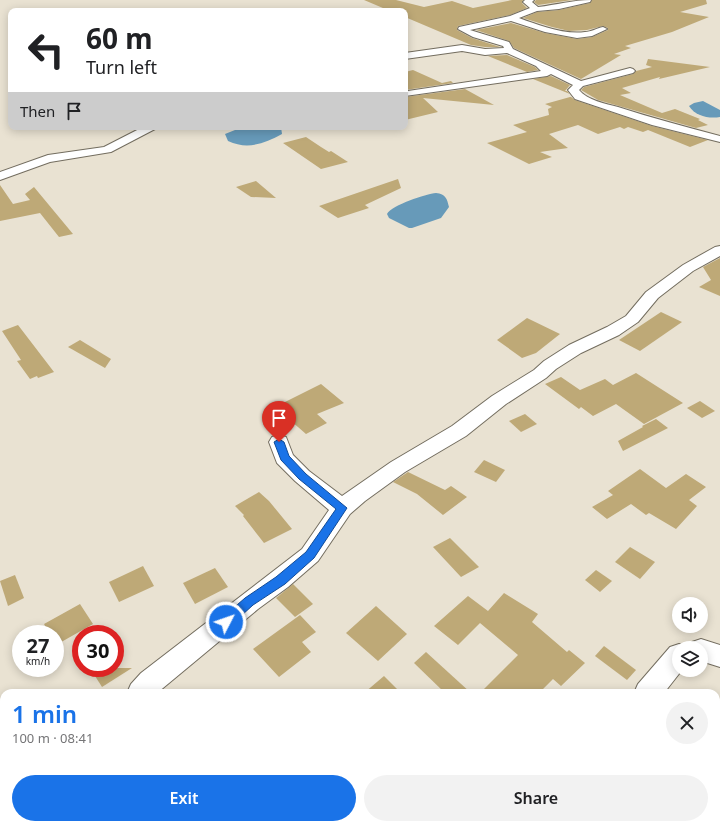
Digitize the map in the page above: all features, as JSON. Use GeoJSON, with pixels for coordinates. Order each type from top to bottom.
{"type":"FeatureCollection","features":[{"type":"Feature","properties":{"kind":"street"},"geometry":{"type":"LineString","coordinates":[[530,0],[527,2],[536,9]]}},
{"type":"Feature","properties":{"kind":"street"},"geometry":{"type":"LineString","coordinates":[[580,84],[510,51],[506,44],[462,29],[512,18],[536,9],[559,7],[586,0]]}},
{"type":"Feature","properties":{"kind":"street"},"geometry":{"type":"LineString","coordinates":[[512,18],[543,28],[579,35],[603,29]]}},
{"type":"Feature","properties":{"kind":"street"},"geometry":{"type":"LineString","coordinates":[[408,56],[462,48],[485,52],[509,50],[539,64],[547,73],[408,94]]}},
{"type":"Feature","properties":{"kind":"street"},"geometry":{"type":"LineString","coordinates":[[630,71],[580,84],[573,90],[579,97],[656,123],[720,140]]}},
{"type":"Feature","properties":{"kind":"street"},"geometry":{"type":"LineString","coordinates":[[0,176],[48,159],[107,150],[145,130]]}},
{"type":"Feature","properties":{"kind":"street"},"geometry":{"type":"LineString","coordinates":[[144,689],[150,682],[214,632],[249,602],[280,580],[310,555],[342,508],[357,495],[398,467],[459,431],[499,400],[540,374],[550,365],[575,349],[613,331],[632,319],[652,295],[688,268],[720,250]]}},
{"type":"Feature","properties":{"kind":"street"},"geometry":{"type":"LineString","coordinates":[[279,442],[284,458],[302,476],[342,508]]}},
{"type":"Feature","properties":{"kind":"street"},"geometry":{"type":"LineString","coordinates":[[708,652],[720,656]]}},
{"type":"Feature","properties":{"kind":"street"},"geometry":{"type":"LineString","coordinates":[[650,689],[672,663]]}},
{"type":"Feature","properties":{"kind":"water"},"geometry":{"type":"Polygon","coordinates":[[[703,101],[720,110],[720,117],[711,118],[703,116],[695,112],[689,106],[703,101]]]}},
{"type":"Feature","properties":{"kind":"water"},"geometry":{"type":"Polygon","coordinates":[[[235,130],[281,130],[282,134],[269,141],[255,145],[242,145],[228,141],[225,134],[235,130]]]}},
{"type":"Feature","properties":{"kind":"water"},"geometry":{"type":"Polygon","coordinates":[[[436,193],[442,194],[446,197],[449,207],[441,218],[409,228],[389,218],[387,214],[395,207],[402,204],[425,195],[436,193]]]}},
{"type":"Feature","properties":{"kind":"building"},"geometry":{"type":"Polygon","coordinates":[[[364,0],[396,0],[424,7],[452,1],[473,8],[512,0],[523,0],[522,3],[527,8],[510,15],[458,26],[457,30],[472,38],[500,47],[485,47],[471,45],[408,18],[408,8],[383,8],[364,0]]]}},
{"type":"Feature","properties":{"kind":"building"},"geometry":{"type":"Polygon","coordinates":[[[536,0],[572,0],[538,5],[534,2],[536,0]]]}},
{"type":"Feature","properties":{"kind":"building"},"geometry":{"type":"Polygon","coordinates":[[[592,0],[706,0],[707,4],[680,12],[709,17],[672,32],[625,46],[631,48],[614,54],[621,55],[581,79],[514,48],[509,41],[476,30],[511,23],[545,33],[577,39],[592,37],[608,30],[608,28],[603,26],[587,30],[569,31],[523,18],[537,12],[559,10],[590,3],[592,0]]]}},
{"type":"Feature","properties":{"kind":"building"},"geometry":{"type":"Polygon","coordinates":[[[507,55],[535,67],[538,70],[527,72],[488,56],[507,55]]]}},
{"type":"Feature","properties":{"kind":"building"},"geometry":{"type":"Polygon","coordinates":[[[648,59],[710,67],[659,79],[660,77],[622,88],[631,93],[620,95],[662,113],[675,109],[700,119],[698,120],[708,125],[696,128],[598,100],[581,90],[584,87],[633,74],[636,71],[652,67],[646,65],[648,59]]]}},
{"type":"Feature","properties":{"kind":"building"},"geometry":{"type":"Polygon","coordinates":[[[413,70],[442,83],[451,81],[453,83],[408,90],[408,71],[413,70]]]}},
{"type":"Feature","properties":{"kind":"building"},"geometry":{"type":"Polygon","coordinates":[[[551,76],[570,85],[565,91],[570,94],[533,79],[551,76]]]}},
{"type":"Feature","properties":{"kind":"building"},"geometry":{"type":"Polygon","coordinates":[[[465,89],[494,105],[423,98],[438,112],[408,119],[408,97],[465,89]]]}},
{"type":"Feature","properties":{"kind":"building"},"geometry":{"type":"Polygon","coordinates":[[[571,97],[575,100],[652,126],[708,140],[690,147],[648,130],[643,132],[628,127],[624,129],[620,127],[598,134],[578,125],[549,134],[568,148],[540,152],[552,157],[529,164],[487,143],[527,132],[513,125],[549,115],[548,109],[552,107],[545,104],[571,97]]]}},
{"type":"Feature","properties":{"kind":"building"},"geometry":{"type":"Polygon","coordinates":[[[306,137],[348,162],[321,169],[283,143],[306,137]]]}},
{"type":"Feature","properties":{"kind":"building"},"geometry":{"type":"Polygon","coordinates":[[[398,179],[401,188],[365,205],[369,208],[338,218],[319,206],[398,179]]]}},
{"type":"Feature","properties":{"kind":"building"},"geometry":{"type":"Polygon","coordinates":[[[256,181],[276,198],[251,197],[236,187],[256,181]]]}},
{"type":"Feature","properties":{"kind":"building"},"geometry":{"type":"Polygon","coordinates":[[[0,185],[13,204],[30,200],[25,194],[34,187],[73,234],[59,237],[40,213],[0,221],[0,185]]]}},
{"type":"Feature","properties":{"kind":"building"},"geometry":{"type":"Polygon","coordinates":[[[720,258],[720,296],[699,287],[711,280],[703,267],[720,258]]]}},
{"type":"Feature","properties":{"kind":"building"},"geometry":{"type":"Polygon","coordinates":[[[661,312],[682,322],[640,351],[619,340],[661,312]]]}},
{"type":"Feature","properties":{"kind":"building"},"geometry":{"type":"Polygon","coordinates":[[[527,318],[560,334],[536,353],[522,358],[497,340],[527,318]]]}},
{"type":"Feature","properties":{"kind":"building"},"geometry":{"type":"Polygon","coordinates":[[[18,325],[54,372],[38,378],[37,376],[30,379],[17,361],[21,360],[2,331],[18,325]]]}},
{"type":"Feature","properties":{"kind":"building"},"geometry":{"type":"Polygon","coordinates":[[[80,340],[111,359],[105,368],[68,347],[80,340]]]}},
{"type":"Feature","properties":{"kind":"building"},"geometry":{"type":"Polygon","coordinates":[[[636,373],[683,403],[644,424],[616,404],[593,416],[581,407],[579,409],[545,384],[561,377],[580,390],[605,379],[613,385],[636,373]]]}},
{"type":"Feature","properties":{"kind":"building"},"geometry":{"type":"Polygon","coordinates":[[[321,384],[344,403],[317,414],[327,423],[306,434],[275,407],[321,384]]]}},
{"type":"Feature","properties":{"kind":"building"},"geometry":{"type":"Polygon","coordinates":[[[700,401],[715,411],[702,418],[687,408],[700,401]]]}},
{"type":"Feature","properties":{"kind":"building"},"geometry":{"type":"Polygon","coordinates":[[[525,414],[537,424],[521,432],[509,421],[525,414]]]}},
{"type":"Feature","properties":{"kind":"building"},"geometry":{"type":"Polygon","coordinates":[[[656,419],[668,428],[623,451],[618,441],[656,419]]]}},
{"type":"Feature","properties":{"kind":"building"},"geometry":{"type":"Polygon","coordinates":[[[484,460],[505,470],[496,482],[474,472],[484,460]]]}},
{"type":"Feature","properties":{"kind":"building"},"geometry":{"type":"Polygon","coordinates":[[[640,469],[666,488],[686,474],[706,487],[689,500],[697,506],[676,529],[649,513],[646,515],[631,504],[607,519],[592,507],[613,495],[608,491],[640,469]]]}},
{"type":"Feature","properties":{"kind":"building"},"geometry":{"type":"Polygon","coordinates":[[[408,472],[445,490],[451,486],[467,497],[443,515],[417,494],[393,482],[408,472]]]}},
{"type":"Feature","properties":{"kind":"building"},"geometry":{"type":"Polygon","coordinates":[[[259,492],[269,501],[292,529],[264,543],[243,516],[244,515],[235,506],[259,492]]]}},
{"type":"Feature","properties":{"kind":"building"},"geometry":{"type":"Polygon","coordinates":[[[450,538],[479,567],[461,577],[433,547],[450,538]]]}},
{"type":"Feature","properties":{"kind":"building"},"geometry":{"type":"Polygon","coordinates":[[[630,547],[655,562],[640,579],[615,562],[630,547]]]}},
{"type":"Feature","properties":{"kind":"building"},"geometry":{"type":"Polygon","coordinates":[[[143,566],[154,586],[119,602],[109,582],[143,566]]]}},
{"type":"Feature","properties":{"kind":"building"},"geometry":{"type":"Polygon","coordinates":[[[215,568],[228,587],[195,604],[183,583],[215,568]]]}},
{"type":"Feature","properties":{"kind":"building"},"geometry":{"type":"Polygon","coordinates":[[[596,570],[612,581],[600,592],[585,580],[596,570]]]}},
{"type":"Feature","properties":{"kind":"building"},"geometry":{"type":"Polygon","coordinates":[[[15,575],[24,598],[8,606],[0,581],[15,575]]]}},
{"type":"Feature","properties":{"kind":"building"},"geometry":{"type":"Polygon","coordinates":[[[293,584],[313,604],[295,617],[276,598],[293,584]]]}},
{"type":"Feature","properties":{"kind":"building"},"geometry":{"type":"Polygon","coordinates":[[[504,593],[538,614],[532,622],[567,652],[569,650],[585,663],[561,686],[553,679],[543,689],[484,689],[518,655],[480,623],[458,645],[434,626],[468,596],[488,611],[504,593]]]}},
{"type":"Feature","properties":{"kind":"building"},"geometry":{"type":"Polygon","coordinates":[[[80,604],[93,624],[72,625],[72,636],[64,640],[64,625],[44,624],[80,604]]]}},
{"type":"Feature","properties":{"kind":"building"},"geometry":{"type":"Polygon","coordinates":[[[376,606],[407,634],[378,661],[346,633],[376,606]]]}},
{"type":"Feature","properties":{"kind":"building"},"geometry":{"type":"Polygon","coordinates":[[[300,615],[316,632],[302,642],[311,652],[279,677],[253,649],[300,615]]]}},
{"type":"Feature","properties":{"kind":"building"},"geometry":{"type":"Polygon","coordinates":[[[604,646],[636,670],[627,680],[595,656],[604,646]]]}},
{"type":"Feature","properties":{"kind":"building"},"geometry":{"type":"Polygon","coordinates":[[[426,652],[467,689],[441,689],[414,663],[426,652]]]}},
{"type":"Feature","properties":{"kind":"building"},"geometry":{"type":"Polygon","coordinates":[[[124,668],[132,668],[124,673],[124,668]]]}},
{"type":"Feature","properties":{"kind":"building"},"geometry":{"type":"Polygon","coordinates":[[[384,676],[397,689],[369,689],[384,676]]]}},
{"type":"Feature","properties":{"kind":"building"},"geometry":{"type":"Polygon","coordinates":[[[96,677],[118,677],[102,687],[96,677]]]}},
{"type":"Feature","properties":{"kind":"route"},"geometry":{"type":"LineString","coordinates":[[226,622],[249,602],[280,580],[310,555],[342,508],[302,476],[284,458],[279,442]]}}]}
